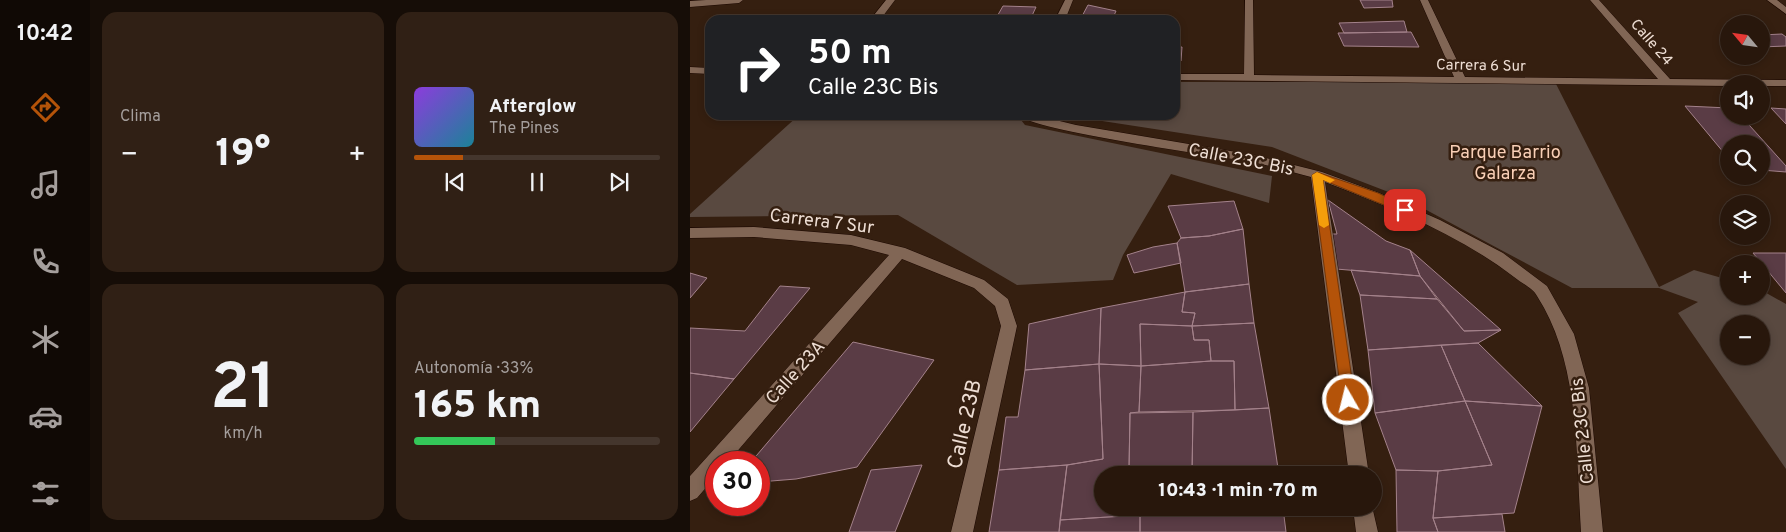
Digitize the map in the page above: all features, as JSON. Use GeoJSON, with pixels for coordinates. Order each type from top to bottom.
{"type":"FeatureCollection","features":[{"type":"Feature","properties":{"kind":"street"},"geometry":{"type":"LineString","coordinates":[[690,4],[739,0]]}},
{"type":"Feature","properties":{"kind":"street"},"geometry":{"type":"LineString","coordinates":[[879,15],[891,0]]}},
{"type":"Feature","properties":{"kind":"street"},"geometry":{"type":"LineString","coordinates":[[1062,15],[1069,0]]}},
{"type":"Feature","properties":{"kind":"street"},"geometry":{"type":"LineString","coordinates":[[1249,0],[1249,78]]}},
{"type":"Feature","properties":{"kind":"street"},"geometry":{"type":"LineString","coordinates":[[1424,0],[1461,80]]}},
{"type":"Feature","properties":{"kind":"street","name":"Calle 24"},"geometry":{"type":"LineString","coordinates":[[1594,0],[1667,82]]}},
{"type":"Feature","properties":{"kind":"street"},"geometry":{"type":"LineString","coordinates":[[1770,0],[1786,11]]}},
{"type":"Feature","properties":{"kind":"street"},"geometry":{"type":"LineString","coordinates":[[690,70],[705,71]]}},
{"type":"Feature","properties":{"kind":"street","name":"Carrera 6 Sur"},"geometry":{"type":"LineString","coordinates":[[1180,77],[1786,83]]}},
{"type":"Feature","properties":{"kind":"street","name":"Calle 23C Bis"},"geometry":{"type":"LineString","coordinates":[[1035,120],[1076,129],[1254,159],[1317,175],[1374,196],[1435,223],[1498,257],[1542,290],[1566,334],[1580,388],[1592,532]]}},
{"type":"Feature","properties":{"kind":"street"},"geometry":{"type":"LineString","coordinates":[[1317,175],[1358,466]]}},
{"type":"Feature","properties":{"kind":"street","name":"Carrera 7 Sur"},"geometry":{"type":"LineString","coordinates":[[690,233],[754,232],[841,239],[900,252],[978,284],[1002,303],[1009,326]]}},
{"type":"Feature","properties":{"kind":"street","name":"Calle 23A"},"geometry":{"type":"LineString","coordinates":[[690,491],[900,252]]}},
{"type":"Feature","properties":{"kind":"street","name":"Calle 23B"},"geometry":{"type":"LineString","coordinates":[[962,532],[1009,326]]}},
{"type":"Feature","properties":{"kind":"street"},"geometry":{"type":"LineString","coordinates":[[1364,516],[1367,532]]}},
{"type":"Feature","properties":{"kind":"green space","name":"Parque Barrio Galarza"},"geometry":{"type":"Polygon","coordinates":[[[1180,82],[1555,82],[1659,287],[1694,270],[1720,277],[1720,305],[1770,305],[1770,295],[1786,304],[1786,469],[1678,313],[1698,302],[1659,288],[1572,288],[1404,198],[1272,147],[1096,120],[1180,120],[1180,82]]]}},
{"type":"Feature","properties":{"kind":"green space"},"geometry":{"type":"Polygon","coordinates":[[[793,120],[1021,120],[1025,125],[1272,176],[1269,203],[1171,174],[1123,255],[1113,280],[1017,285],[898,215],[690,217],[690,214],[793,120]]]}},
{"type":"Feature","properties":{"kind":"building"},"geometry":{"type":"Polygon","coordinates":[[[1360,0],[1392,0],[1393,7],[1364,8],[1360,0]]]}},
{"type":"Feature","properties":{"kind":"building"},"geometry":{"type":"Polygon","coordinates":[[[1088,5],[1116,11],[1114,15],[1083,15],[1088,5]]]}},
{"type":"Feature","properties":{"kind":"building"},"geometry":{"type":"Polygon","coordinates":[[[1003,6],[1036,7],[1032,15],[998,15],[1003,6]]]}},
{"type":"Feature","properties":{"kind":"building"},"geometry":{"type":"Polygon","coordinates":[[[1404,21],[1407,32],[1344,33],[1339,23],[1404,21]]]}},
{"type":"Feature","properties":{"kind":"building"},"geometry":{"type":"Polygon","coordinates":[[[1411,32],[1419,47],[1344,46],[1338,33],[1411,32]]]}},
{"type":"Feature","properties":{"kind":"building"},"geometry":{"type":"Polygon","coordinates":[[[1782,34],[1786,37],[1786,46],[1770,47],[1770,35],[1782,34]]]}},
{"type":"Feature","properties":{"kind":"building"},"geometry":{"type":"Polygon","coordinates":[[[1180,47],[1182,47],[1181,61],[1180,47]]]}},
{"type":"Feature","properties":{"kind":"building"},"geometry":{"type":"Polygon","coordinates":[[[1685,106],[1720,108],[1720,125],[1749,125],[1758,135],[1720,135],[1720,148],[1685,106]]]}},
{"type":"Feature","properties":{"kind":"building"},"geometry":{"type":"Polygon","coordinates":[[[1771,108],[1786,109],[1786,124],[1771,108]]]}},
{"type":"Feature","properties":{"kind":"building"},"geometry":{"type":"Polygon","coordinates":[[[1770,148],[1786,166],[1786,172],[1770,171],[1770,148]]]}},
{"type":"Feature","properties":{"kind":"building"},"geometry":{"type":"Polygon","coordinates":[[[1328,200],[1386,241],[1410,250],[1420,276],[1336,269],[1329,234],[1337,234],[1328,200]]]}},
{"type":"Feature","properties":{"kind":"building"},"geometry":{"type":"Polygon","coordinates":[[[1234,201],[1243,229],[1209,236],[1181,238],[1168,206],[1234,201]]]}},
{"type":"Feature","properties":{"kind":"building"},"geometry":{"type":"Polygon","coordinates":[[[1243,229],[1249,284],[1185,292],[1177,243],[1181,238],[1209,236],[1243,229]]]}},
{"type":"Feature","properties":{"kind":"building"},"geometry":{"type":"Polygon","coordinates":[[[1177,243],[1181,263],[1134,273],[1127,255],[1153,247],[1177,243]]]}},
{"type":"Feature","properties":{"kind":"building"},"geometry":{"type":"Polygon","coordinates":[[[1410,250],[1501,330],[1464,331],[1420,276],[1410,250]]]}},
{"type":"Feature","properties":{"kind":"building"},"geometry":{"type":"Polygon","coordinates":[[[1753,253],[1786,253],[1786,293],[1770,274],[1770,255],[1755,255],[1753,253]]]}},
{"type":"Feature","properties":{"kind":"building"},"geometry":{"type":"Polygon","coordinates":[[[1351,270],[1420,276],[1437,299],[1360,295],[1351,270]]]}},
{"type":"Feature","properties":{"kind":"building"},"geometry":{"type":"Polygon","coordinates":[[[690,273],[707,278],[690,298],[690,273]]]}},
{"type":"Feature","properties":{"kind":"building"},"geometry":{"type":"Polygon","coordinates":[[[1249,284],[1254,323],[1192,326],[1195,313],[1182,312],[1185,292],[1249,284]]]}},
{"type":"Feature","properties":{"kind":"building"},"geometry":{"type":"Polygon","coordinates":[[[780,286],[810,288],[734,379],[690,373],[690,328],[745,331],[780,286]]]}},
{"type":"Feature","properties":{"kind":"building"},"geometry":{"type":"Polygon","coordinates":[[[1185,292],[1182,312],[1195,313],[1192,326],[1140,324],[1141,366],[1099,364],[1101,308],[1185,292]]]}},
{"type":"Feature","properties":{"kind":"building"},"geometry":{"type":"Polygon","coordinates":[[[1360,295],[1437,299],[1464,331],[1501,330],[1478,343],[1368,350],[1360,295]]]}},
{"type":"Feature","properties":{"kind":"building"},"geometry":{"type":"Polygon","coordinates":[[[1101,308],[1099,364],[1025,370],[1029,324],[1101,308]]]}},
{"type":"Feature","properties":{"kind":"building"},"geometry":{"type":"Polygon","coordinates":[[[1254,323],[1269,408],[1235,410],[1234,361],[1211,361],[1209,340],[1194,340],[1192,326],[1254,323]]]}},
{"type":"Feature","properties":{"kind":"building"},"geometry":{"type":"Polygon","coordinates":[[[1140,324],[1192,326],[1194,340],[1209,340],[1211,361],[1141,366],[1140,324]]]}},
{"type":"Feature","properties":{"kind":"building"},"geometry":{"type":"Polygon","coordinates":[[[853,342],[934,360],[857,467],[796,479],[770,481],[770,451],[760,451],[853,342]]]}},
{"type":"Feature","properties":{"kind":"building"},"geometry":{"type":"Polygon","coordinates":[[[1478,343],[1542,406],[1465,401],[1441,345],[1478,343]]]}},
{"type":"Feature","properties":{"kind":"building"},"geometry":{"type":"Polygon","coordinates":[[[1441,345],[1465,401],[1375,413],[1368,350],[1441,345]]]}},
{"type":"Feature","properties":{"kind":"building"},"geometry":{"type":"Polygon","coordinates":[[[1234,361],[1235,410],[1139,412],[1141,366],[1234,361]]]}},
{"type":"Feature","properties":{"kind":"building"},"geometry":{"type":"Polygon","coordinates":[[[1099,364],[1103,459],[1067,465],[999,470],[1006,417],[1018,417],[1025,370],[1099,364]]]}},
{"type":"Feature","properties":{"kind":"building"},"geometry":{"type":"Polygon","coordinates":[[[1099,364],[1141,366],[1139,412],[1130,413],[1129,466],[1094,466],[1094,516],[1124,516],[1060,520],[1067,465],[1103,459],[1099,364]]]}},
{"type":"Feature","properties":{"kind":"building"},"geometry":{"type":"Polygon","coordinates":[[[690,373],[734,379],[690,432],[690,373]]]}},
{"type":"Feature","properties":{"kind":"building"},"geometry":{"type":"Polygon","coordinates":[[[1465,401],[1492,465],[1438,471],[1396,470],[1375,413],[1465,401]]]}},
{"type":"Feature","properties":{"kind":"building"},"geometry":{"type":"Polygon","coordinates":[[[1465,401],[1542,406],[1514,513],[1433,518],[1438,471],[1492,465],[1465,401]]]}},
{"type":"Feature","properties":{"kind":"building"},"geometry":{"type":"Polygon","coordinates":[[[1269,408],[1278,466],[1192,466],[1193,412],[1269,408]]]}},
{"type":"Feature","properties":{"kind":"building"},"geometry":{"type":"Polygon","coordinates":[[[1193,412],[1192,466],[1129,466],[1130,413],[1193,412]]]}},
{"type":"Feature","properties":{"kind":"building"},"geometry":{"type":"Polygon","coordinates":[[[922,465],[895,532],[849,532],[871,470],[922,465]]]}},
{"type":"Feature","properties":{"kind":"building"},"geometry":{"type":"Polygon","coordinates":[[[1067,465],[1059,532],[989,532],[999,470],[1067,465]]]}},
{"type":"Feature","properties":{"kind":"building"},"geometry":{"type":"Polygon","coordinates":[[[1396,470],[1438,471],[1433,518],[1438,532],[1397,532],[1396,470]]]}},
{"type":"Feature","properties":{"kind":"building"},"geometry":{"type":"Polygon","coordinates":[[[1502,514],[1505,532],[1438,532],[1433,518],[1502,514]]]}},
{"type":"Feature","properties":{"kind":"building"},"geometry":{"type":"Polygon","coordinates":[[[1140,516],[1284,516],[1286,532],[1140,532],[1140,516]]]}},
{"type":"Feature","properties":{"kind":"building"},"geometry":{"type":"Polygon","coordinates":[[[1140,516],[1140,532],[1059,532],[1060,520],[1140,516]]]}},
{"type":"Feature","properties":{"kind":"slow traffic"},"geometry":{"type":"LineString","coordinates":[[1324,225],[1317,175],[1330,180]]}},
{"type":"Feature","properties":{"kind":"route"},"geometry":{"type":"LineString","coordinates":[[1348,400],[1317,175],[1374,196],[1405,210]]}}]}
